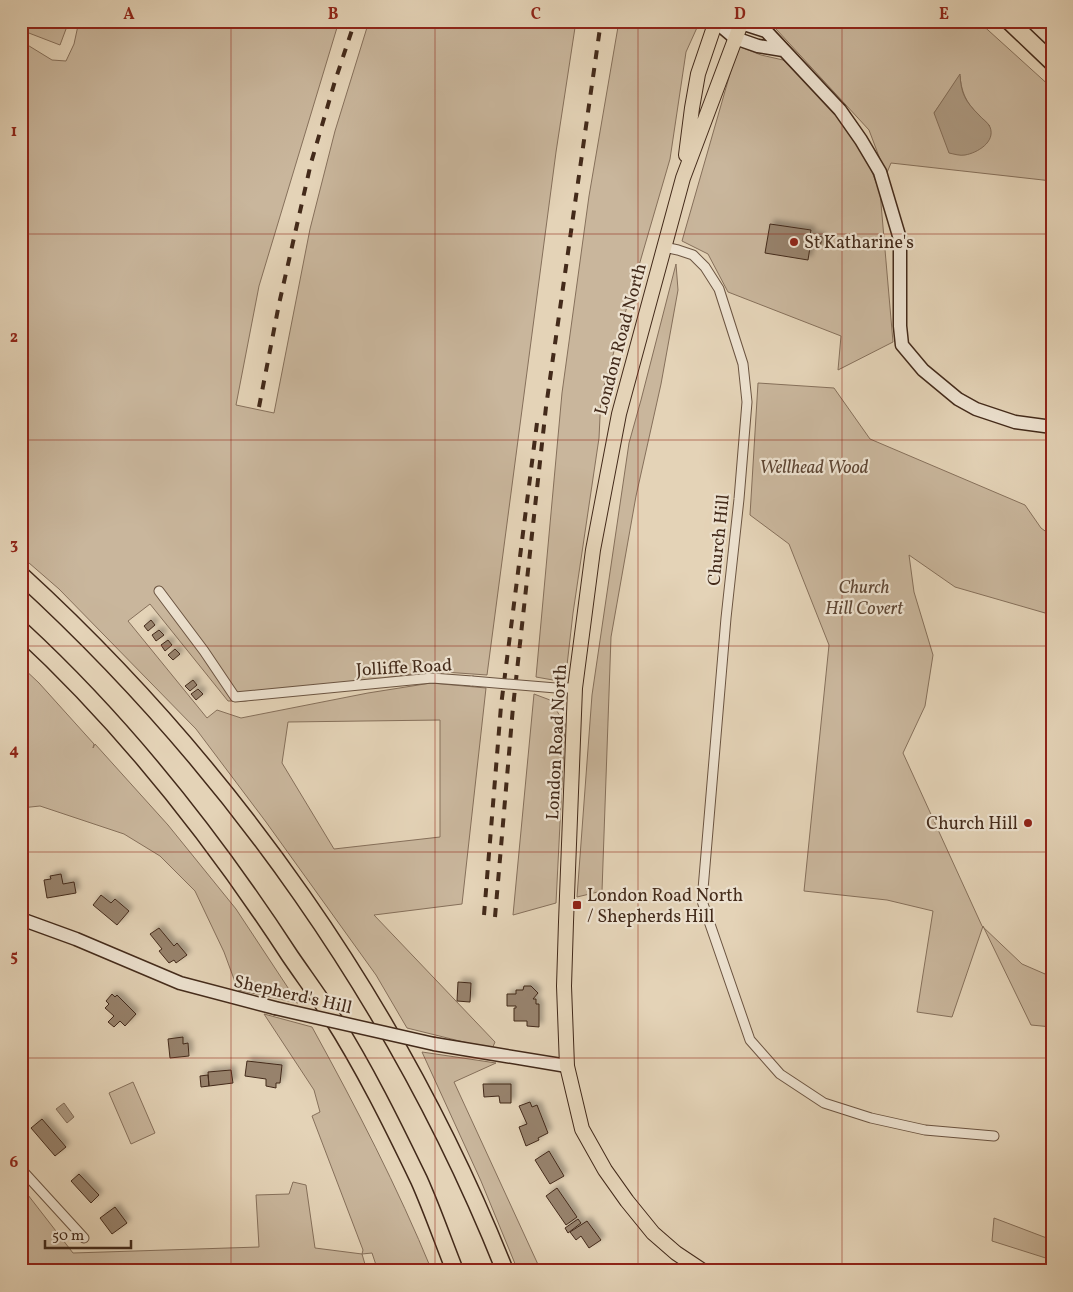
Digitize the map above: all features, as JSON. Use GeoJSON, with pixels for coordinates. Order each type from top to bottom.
{"type":"FeatureCollection","features":[{"type":"Feature","properties":{"kind":"highway"},"geometry":{"type":"LineString","coordinates":[[1009,21],[1052,62]]}},
{"type":"Feature","properties":{"kind":"highway"},"geometry":{"type":"LineString","coordinates":[[21,575],[93,643],[158,714],[222,789],[284,871],[360,986],[414,1078],[458,1164],[505,1271]]}},
{"type":"Feature","properties":{"kind":"highway"},"geometry":{"type":"LineString","coordinates":[[21,630],[97,706],[159,776],[189,812],[273,929],[330,1014],[378,1098],[420,1183],[455,1271]]}},
{"type":"Feature","properties":{"kind":"main road","name":"London Road North"},"geometry":{"type":"LineString","coordinates":[[683,178],[694,92],[698,74],[716,22]]}},
{"type":"Feature","properties":{"kind":"main road","name":"London Road North"},"geometry":{"type":"LineString","coordinates":[[704,1271],[676,1253],[653,1233],[605,1170],[582,1129],[567,1066],[564,977],[575,688],[593,550],[619,414],[683,178],[742,22]]}},
{"type":"Feature","properties":{"kind":"street"},"geometry":{"type":"LineString","coordinates":[[716,22],[742,22],[764,26],[783,50],[791,56],[840,110],[862,140],[880,172],[900,240],[900,326],[902,344],[923,370],[958,399],[970,406],[1015,422],[1052,428]]}},
{"type":"Feature","properties":{"kind":"street"},"geometry":{"type":"LineString","coordinates":[[716,22],[735,38],[758,46],[783,50]]}},
{"type":"Feature","properties":{"kind":"street","name":"Church Hill"},"geometry":{"type":"LineString","coordinates":[[664,247],[693,255],[705,268],[718,290],[743,364],[747,402],[724,637],[702,901],[750,1040],[780,1074],[824,1103],[871,1118],[925,1130],[994,1136]]}},
{"type":"Feature","properties":{"kind":"street","name":"Jolliffe Road"},"geometry":{"type":"LineString","coordinates":[[159,591],[204,651],[235,697],[432,678],[575,688]]}},
{"type":"Feature","properties":{"kind":"street","name":"Shepherd's Hill"},"geometry":{"type":"LineString","coordinates":[[21,919],[76,939],[180,983],[275,1008],[434,1044],[567,1066]]}},
{"type":"Feature","properties":{"kind":"street"},"geometry":{"type":"LineString","coordinates":[[21,1170],[84,1238]]}},
{"type":"Feature","properties":{"kind":"green space"},"geometry":{"type":"Polygon","coordinates":[[[21,21],[69,21],[60,45],[21,30],[21,21]]]}},
{"type":"Feature","properties":{"kind":"green space"},"geometry":{"type":"Polygon","coordinates":[[[79,21],[339,21],[259,286],[236,405],[274,413],[310,229],[335,131],[369,21],[576,21],[556,152],[487,675],[430,671],[245,701],[228,701],[150,604],[128,621],[207,718],[217,710],[241,718],[368,693],[431,683],[486,688],[462,904],[374,915],[495,1042],[492,1049],[407,1028],[376,975],[266,822],[196,729],[59,589],[21,556],[21,41],[52,60],[66,61],[74,44],[79,21]],[[440,720],[288,722],[282,763],[334,849],[440,837],[440,720]]]}},
{"type":"Feature","properties":{"kind":"green space"},"geometry":{"type":"Polygon","coordinates":[[[619,21],[700,21],[686,52],[670,159],[601,396],[599,438],[573,613],[566,674],[553,680],[536,677],[562,393],[589,196],[619,21]]]}},
{"type":"Feature","properties":{"kind":"green space"},"geometry":{"type":"Polygon","coordinates":[[[774,21],[978,21],[1052,88],[1052,181],[891,163],[886,175],[869,130],[776,29],[774,21]],[[960,76],[934,113],[990,126],[969,104],[960,76]]]}},
{"type":"Feature","properties":{"kind":"green space"},"geometry":{"type":"Polygon","coordinates":[[[738,46],[761,55],[783,60],[804,79],[858,137],[880,192],[893,342],[838,370],[841,336],[728,292],[708,254],[682,241],[738,46]]]}},
{"type":"Feature","properties":{"kind":"green space"},"geometry":{"type":"Polygon","coordinates":[[[676,264],[678,290],[661,384],[636,496],[611,637],[602,891],[577,897],[592,695],[629,443],[676,264]]]}},
{"type":"Feature","properties":{"kind":"green space"},"geometry":{"type":"Polygon","coordinates":[[[758,383],[834,388],[870,439],[1025,505],[1041,528],[1052,536],[1052,615],[955,587],[909,555],[914,592],[933,655],[925,706],[903,753],[983,927],[952,1017],[917,1012],[933,911],[887,900],[804,891],[829,645],[789,544],[750,515],[758,383]]]}},
{"type":"Feature","properties":{"kind":"green space"},"geometry":{"type":"Polygon","coordinates":[[[21,666],[39,683],[94,744],[93,748],[95,744],[168,825],[236,909],[298,1003],[238,990],[224,952],[195,891],[160,856],[124,834],[40,806],[21,808],[21,666]]]}},
{"type":"Feature","properties":{"kind":"green space"},"geometry":{"type":"Polygon","coordinates":[[[534,694],[550,700],[565,724],[556,903],[513,915],[534,694]]]}},
{"type":"Feature","properties":{"kind":"green space"},"geometry":{"type":"Polygon","coordinates":[[[984,928],[1022,964],[1052,977],[1052,1027],[1031,1025],[984,928]]]}},
{"type":"Feature","properties":{"kind":"green space"},"geometry":{"type":"Polygon","coordinates":[[[264,1014],[312,1027],[405,1208],[432,1271],[378,1271],[372,1253],[362,1254],[363,1250],[312,1116],[320,1112],[314,1090],[264,1014]]]}},
{"type":"Feature","properties":{"kind":"green space"},"geometry":{"type":"Polygon","coordinates":[[[422,1052],[496,1063],[454,1082],[541,1271],[518,1271],[481,1181],[422,1052]]]}},
{"type":"Feature","properties":{"kind":"green space"},"geometry":{"type":"Polygon","coordinates":[[[133,1082],[155,1133],[131,1144],[109,1093],[133,1082]]]}},
{"type":"Feature","properties":{"kind":"green space"},"geometry":{"type":"Polygon","coordinates":[[[293,1182],[306,1185],[315,1248],[362,1254],[367,1271],[21,1271],[21,1186],[73,1253],[259,1247],[256,1195],[289,1194],[293,1182]]]}},
{"type":"Feature","properties":{"kind":"green space"},"geometry":{"type":"Polygon","coordinates":[[[994,1218],[1052,1240],[1052,1260],[992,1241],[994,1218]]]}},
{"type":"Feature","properties":{"kind":"shaded area"},"geometry":{"type":"Polygon","coordinates":[[[960,74],[961,87],[965,97],[970,106],[989,125],[991,132],[988,142],[980,149],[970,154],[957,155],[949,153],[934,113],[960,74]]]}},
{"type":"Feature","properties":{"kind":"shaded area"},"geometry":{"type":"Polygon","coordinates":[[[64,1103],[74,1117],[67,1123],[56,1109],[64,1103]]]}},
{"type":"Feature","properties":{"kind":"building","name":"St Katharine's"},"geometry":{"type":"Polygon","coordinates":[[[770,224],[811,230],[810,235],[822,237],[820,248],[810,247],[808,260],[765,253],[770,224]]]}},
{"type":"Feature","properties":{"kind":"building"},"geometry":{"type":"Polygon","coordinates":[[[151,620],[155,625],[148,631],[144,626],[151,620]]]}},
{"type":"Feature","properties":{"kind":"building"},"geometry":{"type":"Polygon","coordinates":[[[159,630],[164,635],[156,641],[152,635],[159,630]]]}},
{"type":"Feature","properties":{"kind":"building"},"geometry":{"type":"Polygon","coordinates":[[[168,640],[172,645],[165,651],[161,645],[168,640]]]}},
{"type":"Feature","properties":{"kind":"building"},"geometry":{"type":"Polygon","coordinates":[[[175,649],[180,654],[173,660],[168,655],[175,649]]]}},
{"type":"Feature","properties":{"kind":"building"},"geometry":{"type":"Polygon","coordinates":[[[193,680],[197,685],[190,691],[185,686],[193,680]]]}},
{"type":"Feature","properties":{"kind":"building"},"geometry":{"type":"Polygon","coordinates":[[[198,689],[203,694],[196,700],[191,694],[198,689]]]}},
{"type":"Feature","properties":{"kind":"building"},"geometry":{"type":"Polygon","coordinates":[[[61,874],[63,884],[74,882],[76,893],[47,898],[44,880],[51,879],[50,876],[61,874]]]}},
{"type":"Feature","properties":{"kind":"building"},"geometry":{"type":"Polygon","coordinates":[[[101,895],[111,903],[115,899],[129,911],[117,925],[93,905],[101,895]]]}},
{"type":"Feature","properties":{"kind":"building"},"geometry":{"type":"Polygon","coordinates":[[[159,928],[174,946],[177,943],[187,955],[176,963],[174,960],[169,963],[159,951],[162,949],[150,934],[159,928]]]}},
{"type":"Feature","properties":{"kind":"building"},"geometry":{"type":"Polygon","coordinates":[[[458,982],[471,983],[470,1002],[457,1001],[458,982]]]}},
{"type":"Feature","properties":{"kind":"building"},"geometry":{"type":"Polygon","coordinates":[[[524,986],[531,986],[538,993],[533,999],[536,999],[536,1004],[539,1004],[539,1027],[527,1026],[527,1021],[514,1021],[514,1008],[516,1006],[507,1006],[507,994],[516,994],[516,990],[523,990],[524,986]]]}},
{"type":"Feature","properties":{"kind":"building"},"geometry":{"type":"Polygon","coordinates":[[[112,994],[115,997],[117,995],[136,1014],[125,1026],[120,1021],[114,1027],[108,1022],[114,1016],[105,1008],[109,1004],[106,1001],[112,994]]]}},
{"type":"Feature","properties":{"kind":"building"},"geometry":{"type":"Polygon","coordinates":[[[183,1037],[183,1044],[188,1043],[189,1056],[170,1058],[168,1039],[183,1037]]]}},
{"type":"Feature","properties":{"kind":"building"},"geometry":{"type":"Polygon","coordinates":[[[247,1061],[282,1065],[280,1083],[276,1083],[276,1088],[266,1086],[266,1079],[245,1076],[247,1061]]]}},
{"type":"Feature","properties":{"kind":"building"},"geometry":{"type":"Polygon","coordinates":[[[231,1070],[233,1083],[209,1086],[208,1072],[231,1070]]]}},
{"type":"Feature","properties":{"kind":"building"},"geometry":{"type":"Polygon","coordinates":[[[208,1075],[209,1086],[201,1087],[200,1076],[208,1075]]]}},
{"type":"Feature","properties":{"kind":"building"},"geometry":{"type":"Polygon","coordinates":[[[483,1084],[511,1084],[511,1103],[500,1103],[499,1096],[484,1097],[483,1084]]]}},
{"type":"Feature","properties":{"kind":"building"},"geometry":{"type":"Polygon","coordinates":[[[530,1102],[532,1107],[537,1105],[548,1133],[526,1146],[519,1127],[527,1124],[519,1106],[530,1102]]]}},
{"type":"Feature","properties":{"kind":"building"},"geometry":{"type":"Polygon","coordinates":[[[42,1119],[66,1147],[55,1156],[31,1128],[42,1119]]]}},
{"type":"Feature","properties":{"kind":"building"},"geometry":{"type":"Polygon","coordinates":[[[549,1151],[564,1176],[550,1184],[535,1160],[549,1151]]]}},
{"type":"Feature","properties":{"kind":"building"},"geometry":{"type":"Polygon","coordinates":[[[79,1174],[99,1195],[91,1203],[71,1181],[79,1174]]]}},
{"type":"Feature","properties":{"kind":"building"},"geometry":{"type":"Polygon","coordinates":[[[557,1188],[577,1217],[566,1225],[546,1196],[557,1188]]]}},
{"type":"Feature","properties":{"kind":"building"},"geometry":{"type":"Polygon","coordinates":[[[115,1207],[127,1223],[112,1234],[100,1218],[115,1207]]]}},
{"type":"Feature","properties":{"kind":"building"},"geometry":{"type":"Polygon","coordinates":[[[578,1219],[581,1223],[568,1233],[565,1228],[578,1219]]]}},
{"type":"Feature","properties":{"kind":"building"},"geometry":{"type":"Polygon","coordinates":[[[587,1221],[601,1240],[589,1248],[581,1236],[576,1240],[570,1232],[587,1221]]]}},
{"type":"Feature","properties":{"kind":"railway"},"geometry":{"type":"LineString","coordinates":[[259,407],[279,304],[311,163],[355,21]]}},
{"type":"Feature","properties":{"kind":"railway"},"geometry":{"type":"LineString","coordinates":[[495,917],[513,707],[546,407],[601,21]]}},
{"type":"Feature","properties":{"kind":"railway"},"geometry":{"type":"LineString","coordinates":[[484,915],[501,706],[538,415]]}},
{"type":"Feature","properties":{"kind":"place","name":"St Katharine's"},"geometry":{"type":"Point","coordinates":[794,242]}},
{"type":"Feature","properties":{"kind":"place","name":"Church Hill"},"geometry":{"type":"Point","coordinates":[1028,823]}},
{"type":"Feature","properties":{"kind":"place","name":"London Road North / Shepherds Hill"},"geometry":{"type":"Point","coordinates":[577,905]}},
{"type":"Feature","properties":{"kind":"park label","name":"Wellhead Wood"},"geometry":{"type":"Point","coordinates":[814,467]}},
{"type":"Feature","properties":{"kind":"park label","name":"Church Hill Covert"},"geometry":{"type":"Point","coordinates":[864,597]}}]}
